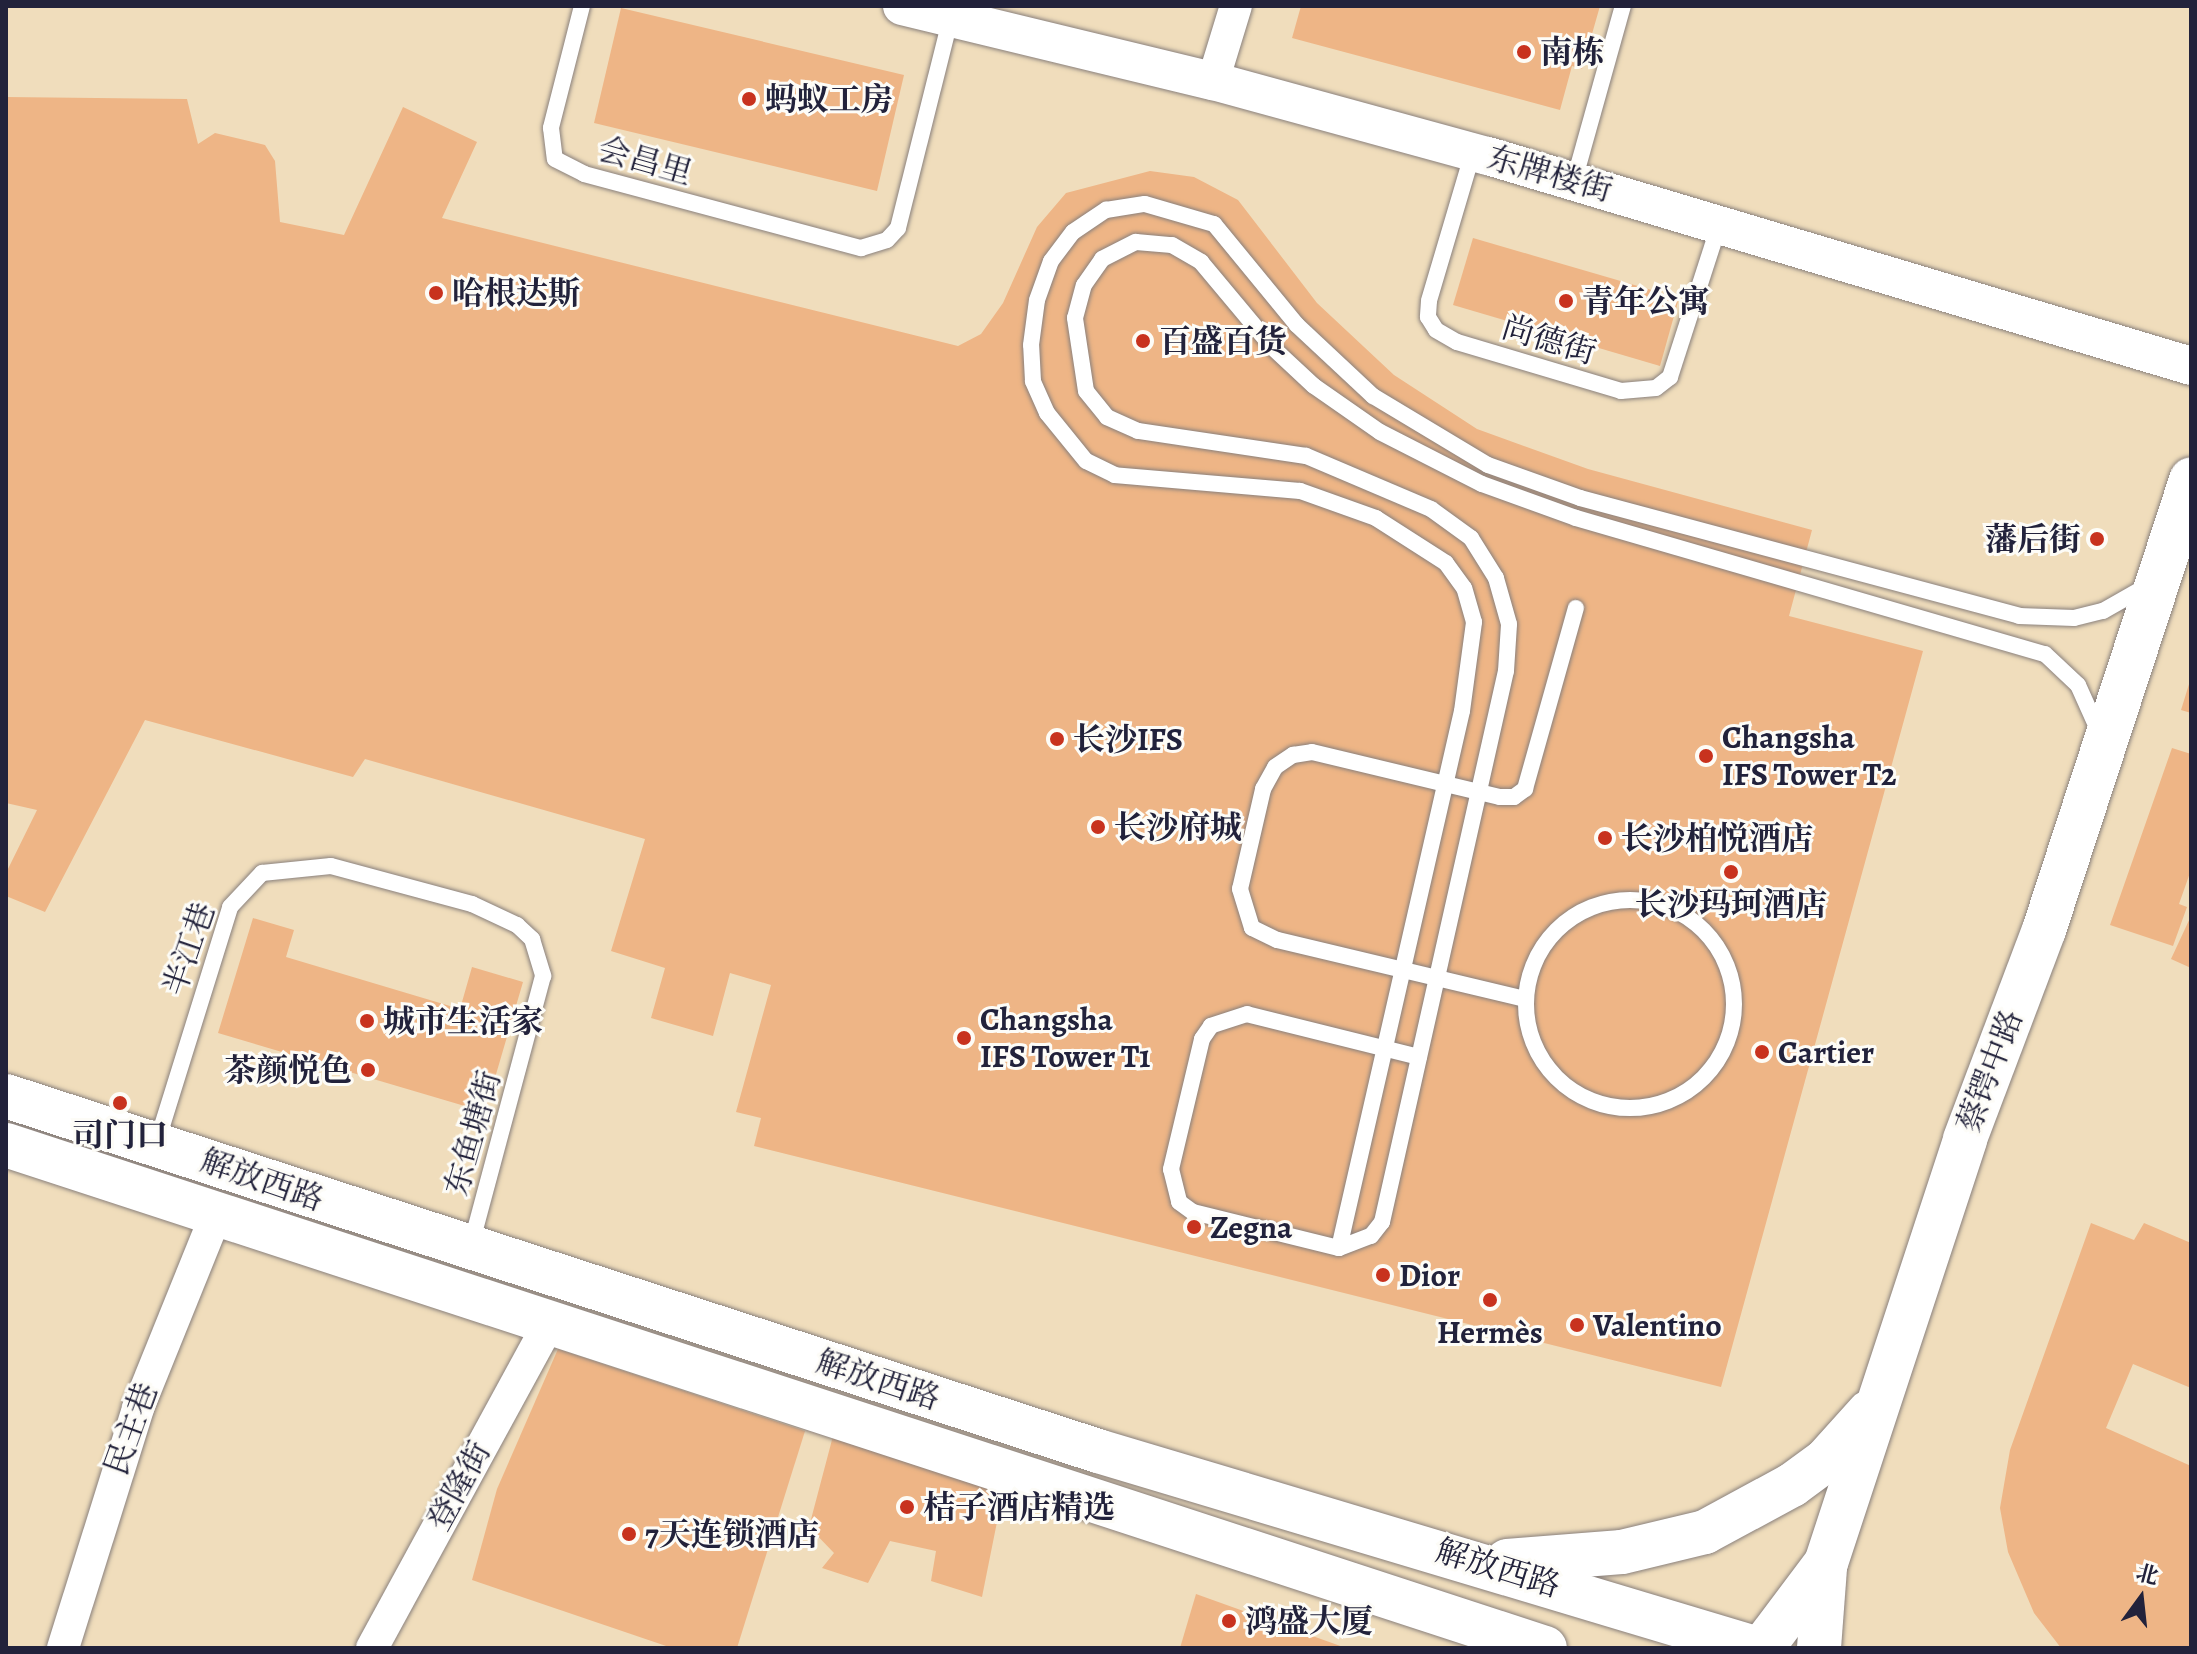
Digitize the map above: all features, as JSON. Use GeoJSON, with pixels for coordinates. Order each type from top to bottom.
{"type":"FeatureCollection","features":[{"type":"Feature","properties":{"kind":"main road","name":"蔡锷中路"},"geometry":{"type":"LineString","coordinates":[[1762,1648],[1826,1563],[1965,1139],[2044,930],[2191,479]]}},
{"type":"Feature","properties":{"kind":"main road","name":"解放西路"},"geometry":{"type":"LineString","coordinates":[[6,1096],[1098,1451],[1481,1563],[1707,1639],[1755,1648]]}},
{"type":"Feature","properties":{"kind":"main road","name":"解放西路"},"geometry":{"type":"LineString","coordinates":[[6,1145],[549,1324],[1493,1627],[1545,1648]]}},
{"type":"Feature","properties":{"kind":"main road"},"geometry":{"type":"LineString","coordinates":[[1481,1563],[1622,1552],[1669,1543],[1727,1524],[1826,1460],[1880,1398]]}},
{"type":"Feature","properties":{"kind":"main road"},"geometry":{"type":"LineString","coordinates":[[1819,1648],[1826,1563]]}},
{"type":"Feature","properties":{"kind":"street","name":"东牌楼街"},"geometry":{"type":"LineString","coordinates":[[902,6],[1213,81],[1473,152],[2191,366]]}},
{"type":"Feature","properties":{"kind":"street"},"geometry":{"type":"LineString","coordinates":[[1213,81],[1236,6]]}},
{"type":"Feature","properties":{"kind":"street","name":"民主巷"},"geometry":{"type":"LineString","coordinates":[[63,1648],[133,1422],[216,1215]]}},
{"type":"Feature","properties":{"kind":"street","name":"登隆街"},"geometry":{"type":"LineString","coordinates":[[372,1648],[549,1324]]}},
{"type":"Feature","properties":{"kind":"lane","name":"会昌里"},"geometry":{"type":"LineString","coordinates":[[582,6],[551,128],[555,159],[584,174],[827,241],[875,246],[898,228],[905,208],[951,17]]}},
{"type":"Feature","properties":{"kind":"lane"},"geometry":{"type":"LineString","coordinates":[[1574,181],[1623,6]]}},
{"type":"Feature","properties":{"kind":"lane","name":"尚德街"},"geometry":{"type":"LineString","coordinates":[[1473,152],[1429,301],[1428,317],[1436,330],[1457,342],[1621,391],[1656,388],[1670,377],[1719,223]]}},
{"type":"Feature","properties":{"kind":"lane"},"geometry":{"type":"LineString","coordinates":[[1339,1248],[1472,667],[1474,622],[1464,588],[1446,563],[1376,518],[1300,491],[1115,475],[1086,461],[1047,413],[1033,381],[1031,345],[1037,300],[1051,261],[1073,232],[1106,210],[1145,204],[1214,224],[1297,325],[1373,396],[1488,465],[1580,498],[2019,616],[2074,618],[2103,611],[2159,578]]}},
{"type":"Feature","properties":{"kind":"lane"},"geometry":{"type":"LineString","coordinates":[[1419,1057],[1247,1014],[1211,1026],[1202,1039],[1171,1169],[1179,1202],[1193,1212],[1339,1248],[1371,1236],[1382,1222],[1506,671],[1509,624],[1496,578],[1471,538],[1431,509],[1385,485],[1306,456],[1138,431],[1107,417],[1086,391],[1075,318],[1084,285],[1102,259],[1136,242],[1172,245],[1201,262],[1272,347],[1314,386],[1380,432],[1482,484],[1576,518],[2045,654],[2078,685],[2099,730],[2102,755]]}},
{"type":"Feature","properties":{"kind":"lane"},"geometry":{"type":"LineString","coordinates":[[1525,999],[1277,940],[1252,928],[1240,889],[1263,789],[1275,767],[1293,755],[1312,752],[1514,797],[1525,789],[1576,608]]}},
{"type":"Feature","properties":{"kind":"lane","name":"半江巷"},"geometry":{"type":"LineString","coordinates":[[157,1144],[230,907],[262,873],[331,866],[485,908],[532,939]]}},
{"type":"Feature","properties":{"kind":"lane"},"geometry":{"type":"LineString","coordinates":[[1641,900],[1674,909],[1703,928],[1723,956],[1733,988],[1733,1022],[1722,1055],[1700,1082],[1670,1100],[1636,1108],[1601,1104],[1580,1094],[1545,1065],[1530,1034],[1525,999],[1532,966],[1558,929],[1575,914],[1607,901],[1641,900]]}},
{"type":"Feature","properties":{"kind":"lane","name":"东鱼塘街"},"geometry":{"type":"LineString","coordinates":[[469,1249],[540,999],[543,976],[532,939]]}},
{"type":"Feature","properties":{"kind":"building","name":"南栋"},"geometry":{"type":"Polygon","coordinates":[[[1301,6],[1600,6],[1582,69],[1572,66],[1560,110],[1292,38],[1301,6]]]}},
{"type":"Feature","properties":{"kind":"building","name":"蚂蚁工房"},"geometry":{"type":"Polygon","coordinates":[[[621,8],[904,75],[877,191],[594,123],[621,8]]]}},
{"type":"Feature","properties":{"kind":"building","name":"长沙IFS"},"geometry":{"type":"Polygon","coordinates":[[[6,97],[187,99],[198,144],[215,133],[265,145],[275,161],[280,222],[344,235],[403,107],[477,142],[442,218],[958,346],[981,334],[1003,303],[1037,227],[1066,193],[1150,171],[1194,177],[1238,200],[1317,303],[1394,375],[1477,429],[1588,469],[1812,530],[1789,616],[1923,651],[1721,1387],[754,1146],[761,1118],[736,1112],[771,985],[730,973],[713,1036],[651,1018],[665,968],[611,951],[645,839],[365,759],[353,777],[145,720],[45,912],[6,896],[6,873],[37,810],[6,803],[6,97]]]}},
{"type":"Feature","properties":{"kind":"building","name":"青年公寓"},"geometry":{"type":"Polygon","coordinates":[[[1473,238],[1679,298],[1660,366],[1453,305],[1473,238]]]}},
{"type":"Feature","properties":{"kind":"building"},"geometry":{"type":"Polygon","coordinates":[[[2191,681],[2191,713],[2181,710],[2191,681]]]}},
{"type":"Feature","properties":{"kind":"building"},"geometry":{"type":"Polygon","coordinates":[[[2172,748],[2191,754],[2191,870],[2179,904],[2187,907],[2173,946],[2110,925],[2172,748]]]}},
{"type":"Feature","properties":{"kind":"building"},"geometry":{"type":"Polygon","coordinates":[[[2191,916],[2191,968],[2171,959],[2191,916]]]}},
{"type":"Feature","properties":{"kind":"building","name":"城市生活家"},"geometry":{"type":"Polygon","coordinates":[[[253,918],[294,930],[286,957],[460,1009],[472,967],[523,982],[485,1112],[218,1033],[253,918]]]}},
{"type":"Feature","properties":{"kind":"building"},"geometry":{"type":"Polygon","coordinates":[[[2091,1223],[2134,1240],[2144,1223],[2191,1243],[2191,1388],[2133,1364],[2106,1428],[2191,1466],[2191,1648],[2061,1648],[2034,1613],[2008,1552],[2000,1508],[2010,1450],[2091,1223]]]}},
{"type":"Feature","properties":{"kind":"building","name":"7天连锁酒店"},"geometry":{"type":"Polygon","coordinates":[[[558,1349],[805,1431],[737,1648],[672,1648],[472,1580],[497,1489],[558,1349]]]}},
{"type":"Feature","properties":{"kind":"building","name":"桔子酒店精选"},"geometry":{"type":"Polygon","coordinates":[[[833,1436],[1004,1487],[982,1597],[931,1581],[936,1551],[890,1541],[868,1583],[822,1568],[834,1553],[809,1527],[833,1436]]]}},
{"type":"Feature","properties":{"kind":"building","name":"鸿盛大厦"},"geometry":{"type":"Polygon","coordinates":[[[1196,1594],[1346,1648],[1180,1648],[1196,1594]]]}},
{"type":"Feature","properties":{"kind":"place","name":"南栋"},"geometry":{"type":"Point","coordinates":[1524,52]}},
{"type":"Feature","properties":{"kind":"place","name":"蚂蚁工房"},"geometry":{"type":"Point","coordinates":[749,99]}},
{"type":"Feature","properties":{"kind":"place","name":"哈根达斯"},"geometry":{"type":"Point","coordinates":[436,293]}},
{"type":"Feature","properties":{"kind":"place","name":"青年公寓"},"geometry":{"type":"Point","coordinates":[1566,301]}},
{"type":"Feature","properties":{"kind":"place","name":"百盛百货"},"geometry":{"type":"Point","coordinates":[1143,341]}},
{"type":"Feature","properties":{"kind":"place","name":"藩后街"},"geometry":{"type":"Point","coordinates":[2097,539]}},
{"type":"Feature","properties":{"kind":"place","name":"长沙IFS"},"geometry":{"type":"Point","coordinates":[1057,739]}},
{"type":"Feature","properties":{"kind":"place","name":"Changsha IFS Tower T2"},"geometry":{"type":"Point","coordinates":[1706,756]}},
{"type":"Feature","properties":{"kind":"place","name":"长沙府城"},"geometry":{"type":"Point","coordinates":[1098,827]}},
{"type":"Feature","properties":{"kind":"place","name":"长沙柏悦酒店"},"geometry":{"type":"Point","coordinates":[1605,838]}},
{"type":"Feature","properties":{"kind":"place","name":"长沙玛珂酒店"},"geometry":{"type":"Point","coordinates":[1731,872]}},
{"type":"Feature","properties":{"kind":"place","name":"城市生活家"},"geometry":{"type":"Point","coordinates":[367,1021]}},
{"type":"Feature","properties":{"kind":"place","name":"Changsha IFS Tower T1"},"geometry":{"type":"Point","coordinates":[964,1038]}},
{"type":"Feature","properties":{"kind":"place","name":"Cartier"},"geometry":{"type":"Point","coordinates":[1762,1052]}},
{"type":"Feature","properties":{"kind":"place","name":"茶颜悦色"},"geometry":{"type":"Point","coordinates":[368,1070]}},
{"type":"Feature","properties":{"kind":"place","name":"司门口"},"geometry":{"type":"Point","coordinates":[120,1103]}},
{"type":"Feature","properties":{"kind":"place","name":"Zegna"},"geometry":{"type":"Point","coordinates":[1194,1227]}},
{"type":"Feature","properties":{"kind":"place","name":"Dior"},"geometry":{"type":"Point","coordinates":[1383,1275]}},
{"type":"Feature","properties":{"kind":"place","name":"Hermès"},"geometry":{"type":"Point","coordinates":[1490,1300]}},
{"type":"Feature","properties":{"kind":"place","name":"Valentino"},"geometry":{"type":"Point","coordinates":[1577,1325]}},
{"type":"Feature","properties":{"kind":"place","name":"桔子酒店精选"},"geometry":{"type":"Point","coordinates":[907,1507]}},
{"type":"Feature","properties":{"kind":"place","name":"7天连锁酒店"},"geometry":{"type":"Point","coordinates":[629,1534]}},
{"type":"Feature","properties":{"kind":"place","name":"鸿盛大厦"},"geometry":{"type":"Point","coordinates":[1229,1621]}}]}
